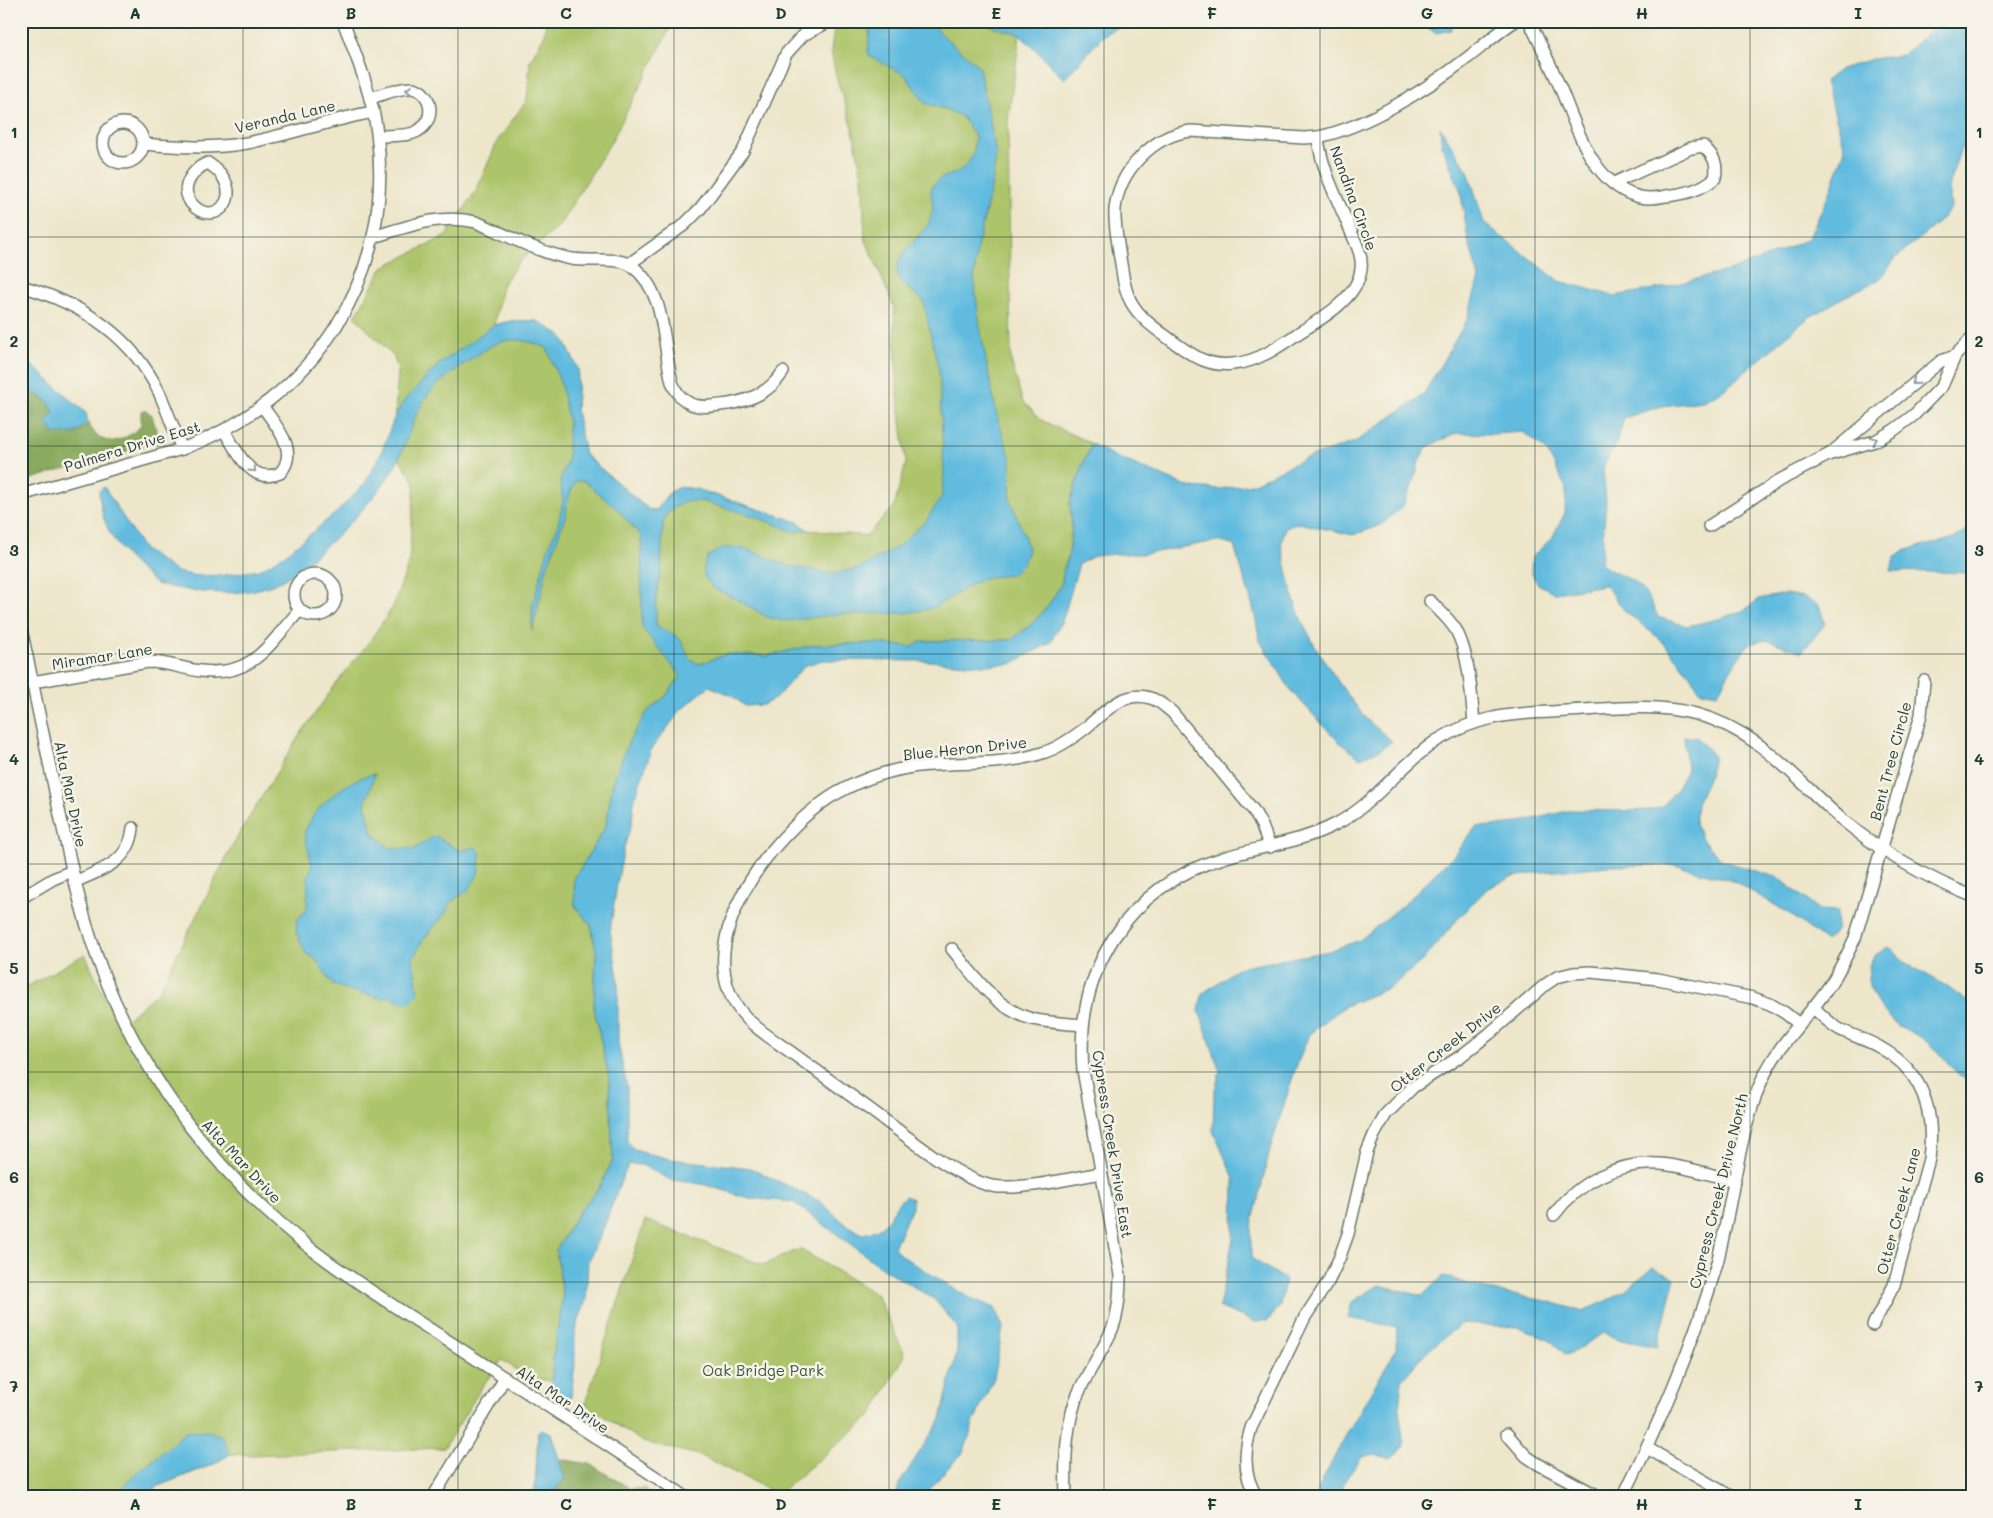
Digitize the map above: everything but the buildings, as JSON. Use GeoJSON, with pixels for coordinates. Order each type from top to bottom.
{"type":"FeatureCollection","features":[{"type":"Feature","properties":{"kind":"street"},"geometry":{"type":"LineString","coordinates":[[343,21],[370,98],[378,136],[415,133],[426,126],[431,115],[428,102],[421,92],[412,88],[370,98]]}},
{"type":"Feature","properties":{"kind":"street","name":"Nandina Circle"},"geometry":{"type":"LineString","coordinates":[[1318,137],[1321,159],[1360,256],[1361,266],[1356,286],[1339,304],[1302,331],[1266,354],[1250,361],[1215,364],[1193,357],[1149,323],[1131,302],[1125,290],[1115,224],[1117,201],[1124,178],[1137,161],[1152,147],[1167,137],[1180,132],[1191,131],[1304,138],[1332,134],[1390,108],[1437,79],[1516,21]]}},
{"type":"Feature","properties":{"kind":"street"},"geometry":{"type":"LineString","coordinates":[[1529,21],[1550,63],[1582,140],[1599,169],[1614,183],[1622,190],[1637,197],[1658,198],[1681,194],[1704,187],[1715,178],[1717,170],[1711,154],[1703,146],[1691,148],[1614,183]]}},
{"type":"Feature","properties":{"kind":"street"},"geometry":{"type":"LineString","coordinates":[[629,264],[684,225],[700,208],[742,151],[786,54],[803,35],[826,23]]}},
{"type":"Feature","properties":{"kind":"street","name":"Veranda Lane"},"geometry":{"type":"LineString","coordinates":[[143,144],[208,146],[244,143],[275,137],[341,118],[373,112]]}},
{"type":"Feature","properties":{"kind":"street","name":"Palmera Drive East"},"geometry":{"type":"LineString","coordinates":[[21,495],[182,449],[224,430],[263,407],[302,371],[335,329],[351,300],[362,274],[373,237],[379,186],[378,136]]}},
{"type":"Feature","properties":{"kind":"street"},"geometry":{"type":"LineString","coordinates":[[208,146],[208,163],[224,178],[228,185],[229,194],[228,201],[223,207],[211,213],[204,212],[193,205],[186,191],[191,178],[198,169],[208,163]]}},
{"type":"Feature","properties":{"kind":"street"},"geometry":{"type":"LineString","coordinates":[[373,237],[430,220],[465,219],[552,254],[592,261],[616,260],[629,264],[643,278],[656,302],[665,334],[672,382],[676,391],[683,399],[692,404],[702,406],[745,401],[759,395],[770,387],[783,372]]}},
{"type":"Feature","properties":{"kind":"street"},"geometry":{"type":"LineString","coordinates":[[21,286],[40,291],[74,305],[97,319],[118,336],[136,356],[150,376],[159,392],[182,449]]}},
{"type":"Feature","properties":{"kind":"street"},"geometry":{"type":"LineString","coordinates":[[1708,526],[1780,480],[1828,455],[1876,441],[1914,415],[1942,386],[1955,356],[1972,338]]}},
{"type":"Feature","properties":{"kind":"street"},"geometry":{"type":"LineString","coordinates":[[1828,455],[1941,362],[1955,356]]}},
{"type":"Feature","properties":{"kind":"street"},"geometry":{"type":"LineString","coordinates":[[224,430],[243,459],[260,476],[267,477],[280,473],[288,461],[286,444],[263,407]]}},
{"type":"Feature","properties":{"kind":"street"},"geometry":{"type":"LineString","coordinates":[[1430,601],[1447,618],[1462,644],[1470,682],[1474,723]]}},
{"type":"Feature","properties":{"kind":"street","name":"Miramar Lane"},"geometry":{"type":"LineString","coordinates":[[27,683],[148,662],[162,662],[210,672],[233,670],[254,661],[300,610]]}},
{"type":"Feature","properties":{"kind":"street","name":"Alta Mar Drive"},"geometry":{"type":"LineString","coordinates":[[21,629],[27,683],[46,751],[73,876],[89,934],[103,974],[120,1012],[163,1089],[188,1125],[220,1164],[269,1212],[314,1251],[686,1497]]}},
{"type":"Feature","properties":{"kind":"street","name":"Bent Tree Circle"},"geometry":{"type":"LineString","coordinates":[[1881,849],[1921,715],[1924,681]]}},
{"type":"Feature","properties":{"kind":"street","name":"Blue Heron Drive"},"geometry":{"type":"LineString","coordinates":[[1101,1173],[1011,1188],[975,1181],[929,1152],[773,1040],[739,1009],[732,998],[724,973],[724,949],[727,934],[742,896],[763,862],[788,832],[815,808],[848,787],[890,772],[913,767],[1004,762],[1039,754],[1069,740],[1122,700],[1139,696],[1151,698],[1172,712],[1254,811],[1270,846]]}},
{"type":"Feature","properties":{"kind":"street","name":"Cypress Creek Drive East"},"geometry":{"type":"LineString","coordinates":[[1066,1497],[1066,1445],[1069,1423],[1075,1401],[1084,1380],[1112,1327],[1118,1310],[1120,1292],[1120,1274],[1083,1070],[1082,1025],[1089,991],[1097,968],[1108,946],[1138,908],[1172,881],[1197,867],[1224,858],[1305,838],[1341,822],[1360,808],[1435,742],[1454,731],[1474,723],[1516,714],[1630,708],[1678,710],[1699,715],[1735,729],[1760,744],[1785,764],[1847,823],[1881,849],[1923,873],[1972,896]]}},
{"type":"Feature","properties":{"kind":"street"},"geometry":{"type":"LineString","coordinates":[[21,898],[53,878],[73,876],[111,866],[119,860],[130,843],[133,828]]}},
{"type":"Feature","properties":{"kind":"street","name":"Cypress Creek Drive North"},"geometry":{"type":"LineString","coordinates":[[1623,1497],[1676,1383],[1707,1297],[1750,1116],[1759,1086],[1784,1040],[1830,986],[1844,963],[1855,938],[1881,849]]}},
{"type":"Feature","properties":{"kind":"street"},"geometry":{"type":"LineString","coordinates":[[952,949],[992,996],[1006,1008],[1034,1019],[1082,1025]]}},
{"type":"Feature","properties":{"kind":"street","name":"Otter Creek Drive"},"geometry":{"type":"LineString","coordinates":[[1256,1497],[1249,1482],[1245,1457],[1246,1442],[1251,1428],[1305,1317],[1328,1282],[1339,1259],[1348,1234],[1367,1152],[1374,1135],[1386,1114],[1413,1087],[1461,1056],[1489,1034],[1545,984],[1557,977],[1573,972],[1658,979],[1753,998],[1785,1012],[1799,1024]]}},
{"type":"Feature","properties":{"kind":"street","name":"Otter Creek Lane"},"geometry":{"type":"LineString","coordinates":[[1813,1007],[1839,1028],[1881,1048],[1899,1061],[1913,1076],[1922,1090],[1931,1124],[1932,1139],[1929,1159],[1894,1285],[1873,1325]]}},
{"type":"Feature","properties":{"kind":"street"},"geometry":{"type":"LineString","coordinates":[[1554,1215],[1569,1197],[1583,1186],[1599,1176],[1628,1166],[1651,1164],[1674,1166],[1735,1181]]}},
{"type":"Feature","properties":{"kind":"street"},"geometry":{"type":"LineString","coordinates":[[432,1496],[505,1378]]}},
{"type":"Feature","properties":{"kind":"street"},"geometry":{"type":"LineString","coordinates":[[1507,1434],[1526,1456],[1600,1497]]}},
{"type":"Feature","properties":{"kind":"street"},"geometry":{"type":"LineString","coordinates":[[1647,1448],[1732,1497]]}},
{"type":"Feature","properties":{"kind":"green space"},"geometry":{"type":"Polygon","coordinates":[[[546,21],[674,21],[611,142],[559,226],[518,263],[502,286],[494,325],[511,321],[537,321],[562,336],[578,369],[576,411],[585,455],[649,510],[657,510],[667,495],[678,487],[696,489],[798,522],[808,530],[866,536],[894,507],[906,463],[897,387],[894,307],[865,238],[862,176],[852,125],[836,76],[831,50],[835,21],[983,21],[994,27],[1020,34],[1008,121],[1011,361],[1022,400],[1041,420],[1092,444],[1070,502],[1072,527],[1069,554],[1063,570],[1062,583],[1048,606],[1032,624],[1011,640],[923,641],[912,647],[876,643],[814,645],[767,656],[751,655],[681,676],[666,696],[647,713],[613,782],[606,826],[574,879],[575,906],[591,925],[596,951],[594,1008],[609,1078],[613,1160],[599,1188],[579,1212],[556,1250],[563,1295],[551,1381],[529,1378],[502,1360],[484,1384],[444,1448],[251,1455],[230,1454],[214,1464],[158,1486],[146,1497],[21,1497],[21,990],[85,954],[118,1027],[158,992],[233,844],[299,736],[393,607],[409,562],[415,482],[399,458],[395,416],[398,371],[394,357],[355,317],[383,267],[446,236],[476,191],[498,140],[527,100],[530,61],[545,34],[546,21]]]}},
{"type":"Feature","properties":{"kind":"green space"},"geometry":{"type":"Polygon","coordinates":[[[21,389],[34,392],[51,403],[54,414],[75,433],[88,423],[97,436],[109,441],[115,441],[126,437],[141,426],[141,412],[145,410],[152,415],[157,434],[153,441],[131,450],[21,482],[21,389]]]}},
{"type":"Feature","properties":{"kind":"green space","name":"Oak Bridge Park"},"geometry":{"type":"Polygon","coordinates":[[[645,1220],[763,1265],[800,1249],[877,1295],[905,1355],[872,1415],[778,1494],[699,1455],[643,1442],[585,1404],[645,1220]]]}},
{"type":"Feature","properties":{"kind":"green space"},"geometry":{"type":"Polygon","coordinates":[[[559,1459],[590,1464],[631,1489],[644,1488],[656,1497],[609,1497],[601,1491],[581,1497],[540,1497],[542,1493],[565,1478],[559,1459]]]}},
{"type":"Feature","properties":{"kind":"water"},"geometry":{"type":"Polygon","coordinates":[[[870,21],[931,21],[948,40],[979,67],[996,154],[992,184],[977,248],[974,279],[990,382],[999,424],[1011,459],[1010,500],[1025,537],[1028,550],[1023,564],[1012,575],[990,577],[973,583],[934,608],[906,613],[841,614],[783,621],[767,617],[713,588],[705,578],[703,569],[707,557],[720,549],[731,547],[746,549],[789,566],[833,574],[860,568],[897,547],[926,521],[942,496],[944,474],[939,371],[923,300],[901,283],[897,273],[901,256],[928,225],[933,210],[931,191],[933,185],[941,178],[956,173],[967,165],[974,152],[975,136],[962,117],[948,110],[925,103],[905,75],[871,57],[868,53],[870,21]]]}},
{"type":"Feature","properties":{"kind":"water"},"geometry":{"type":"Polygon","coordinates":[[[983,21],[1130,21],[1104,35],[1064,79],[1020,34],[994,27],[983,21]]]}},
{"type":"Feature","properties":{"kind":"water"},"geometry":{"type":"Polygon","coordinates":[[[1214,21],[1314,21],[1306,26],[1214,21]]]}},
{"type":"Feature","properties":{"kind":"water"},"geometry":{"type":"Polygon","coordinates":[[[1420,21],[1452,21],[1451,30],[1436,33],[1420,21]]]}},
{"type":"Feature","properties":{"kind":"water"},"geometry":{"type":"Polygon","coordinates":[[[1941,21],[1972,21],[1972,130],[1960,151],[1949,184],[1951,208],[1940,221],[1895,259],[1880,279],[1808,318],[1724,390],[1703,401],[1662,406],[1624,418],[1616,444],[1603,467],[1606,501],[1601,564],[1637,584],[1648,597],[1658,617],[1687,626],[1745,610],[1759,599],[1785,594],[1804,597],[1819,605],[1825,624],[1802,652],[1766,640],[1749,644],[1717,694],[1700,691],[1689,674],[1662,641],[1624,610],[1605,585],[1555,593],[1538,584],[1531,573],[1532,557],[1552,538],[1565,513],[1566,488],[1547,451],[1523,432],[1493,434],[1456,433],[1427,447],[1419,461],[1415,478],[1403,506],[1381,525],[1353,535],[1299,523],[1285,528],[1281,545],[1294,600],[1301,619],[1315,646],[1341,686],[1366,719],[1392,741],[1380,750],[1360,758],[1340,743],[1292,692],[1260,641],[1253,607],[1234,545],[1217,541],[1145,554],[1094,556],[1079,564],[1063,619],[1050,643],[1011,664],[981,665],[929,661],[822,660],[804,666],[776,698],[763,705],[745,706],[731,695],[709,686],[681,710],[652,748],[634,801],[632,823],[624,847],[610,931],[618,977],[618,1043],[627,1087],[627,1141],[634,1150],[670,1159],[751,1168],[819,1201],[848,1226],[863,1234],[880,1228],[885,1224],[905,1196],[912,1199],[912,1207],[894,1247],[900,1255],[968,1297],[995,1308],[1003,1327],[994,1378],[974,1421],[964,1452],[929,1490],[931,1497],[896,1497],[899,1484],[941,1419],[957,1351],[957,1327],[934,1299],[884,1269],[793,1202],[749,1198],[702,1184],[671,1180],[642,1165],[629,1164],[588,1261],[586,1300],[575,1331],[575,1365],[570,1402],[565,1403],[553,1394],[551,1390],[553,1356],[563,1295],[556,1250],[579,1212],[599,1188],[613,1160],[609,1078],[594,1008],[596,951],[591,925],[575,906],[574,879],[606,826],[613,782],[629,741],[647,712],[666,696],[681,676],[642,628],[641,536],[618,510],[583,480],[575,482],[569,496],[565,517],[547,568],[532,631],[532,607],[549,546],[557,528],[563,502],[560,481],[568,458],[568,421],[561,385],[547,348],[524,341],[500,342],[458,368],[437,385],[424,401],[393,470],[375,495],[352,521],[319,552],[289,576],[267,587],[241,592],[215,593],[175,588],[155,583],[118,546],[103,516],[99,491],[104,487],[144,550],[177,572],[197,576],[226,575],[259,570],[280,558],[302,541],[337,512],[365,483],[380,456],[395,416],[403,402],[438,365],[494,325],[511,321],[537,321],[562,336],[578,369],[576,411],[585,455],[649,510],[657,510],[667,495],[678,487],[696,489],[798,522],[807,530],[794,532],[754,516],[701,501],[685,501],[667,513],[663,523],[661,571],[656,599],[656,626],[679,638],[688,655],[694,661],[699,664],[727,654],[767,656],[814,645],[876,643],[912,647],[922,641],[1011,640],[1032,624],[1048,606],[1062,583],[1063,570],[1069,554],[1072,527],[1070,502],[1092,444],[1114,456],[1189,487],[1220,489],[1252,484],[1304,459],[1355,442],[1423,395],[1467,320],[1479,278],[1468,239],[1460,189],[1442,146],[1440,127],[1468,171],[1484,223],[1559,281],[1614,296],[1661,288],[1732,270],[1809,238],[1832,187],[1845,149],[1825,81],[1841,69],[1872,59],[1903,55],[1941,21]]]}},
{"type":"Feature","properties":{"kind":"water"},"geometry":{"type":"Polygon","coordinates":[[[21,360],[27,361],[86,413],[88,423],[75,433],[54,434],[46,421],[54,414],[52,408],[42,397],[21,389],[21,360]]]}},
{"type":"Feature","properties":{"kind":"water"},"geometry":{"type":"Polygon","coordinates":[[[1972,524],[1972,573],[1891,571],[1894,558],[1903,552],[1951,539],[1972,524]]]}},
{"type":"Feature","properties":{"kind":"water"},"geometry":{"type":"Polygon","coordinates":[[[1684,736],[1698,738],[1714,757],[1709,776],[1697,803],[1695,825],[1704,842],[1723,861],[1779,878],[1819,910],[1838,911],[1836,931],[1825,941],[1790,914],[1736,882],[1675,865],[1609,866],[1544,872],[1512,877],[1488,888],[1463,913],[1423,960],[1391,987],[1345,1006],[1309,1034],[1295,1070],[1271,1146],[1251,1229],[1251,1258],[1285,1279],[1280,1306],[1268,1321],[1254,1322],[1219,1307],[1233,1239],[1234,1178],[1213,1131],[1214,1094],[1220,1071],[1199,1011],[1202,994],[1238,968],[1329,951],[1360,940],[1403,905],[1454,855],[1476,827],[1507,825],[1572,810],[1627,811],[1651,810],[1662,807],[1676,790],[1687,770],[1684,736]]]}},
{"type":"Feature","properties":{"kind":"water"},"geometry":{"type":"Polygon","coordinates":[[[375,774],[365,804],[373,834],[390,848],[414,849],[435,836],[461,851],[475,847],[481,854],[478,874],[469,890],[452,901],[444,915],[423,940],[413,958],[418,994],[408,1004],[389,996],[384,999],[332,984],[315,958],[306,954],[296,932],[297,920],[307,909],[308,877],[312,865],[304,833],[311,819],[335,793],[359,779],[375,774]]]}},
{"type":"Feature","properties":{"kind":"water"},"geometry":{"type":"Polygon","coordinates":[[[1888,947],[1895,951],[1904,962],[1945,985],[1972,1005],[1972,1086],[1954,1070],[1938,1051],[1922,1038],[1897,1025],[1879,1006],[1869,986],[1869,967],[1874,956],[1888,947]]]}},
{"type":"Feature","properties":{"kind":"water"},"geometry":{"type":"Polygon","coordinates":[[[1653,1267],[1675,1278],[1657,1347],[1621,1340],[1603,1333],[1566,1355],[1549,1339],[1518,1327],[1461,1324],[1425,1353],[1402,1380],[1399,1409],[1404,1446],[1390,1459],[1375,1454],[1362,1457],[1343,1483],[1339,1497],[1317,1497],[1317,1492],[1341,1444],[1396,1349],[1397,1327],[1348,1318],[1352,1302],[1379,1285],[1422,1296],[1443,1276],[1492,1291],[1551,1302],[1583,1312],[1624,1292],[1653,1267]]]}},
{"type":"Feature","properties":{"kind":"water"},"geometry":{"type":"Polygon","coordinates":[[[541,1429],[551,1433],[565,1478],[555,1490],[542,1493],[540,1497],[530,1497],[535,1488],[538,1432],[541,1429]]]}},
{"type":"Feature","properties":{"kind":"water"},"geometry":{"type":"Polygon","coordinates":[[[208,1431],[222,1436],[230,1454],[214,1464],[158,1486],[146,1497],[114,1497],[134,1476],[185,1432],[208,1431]]]}}]}
